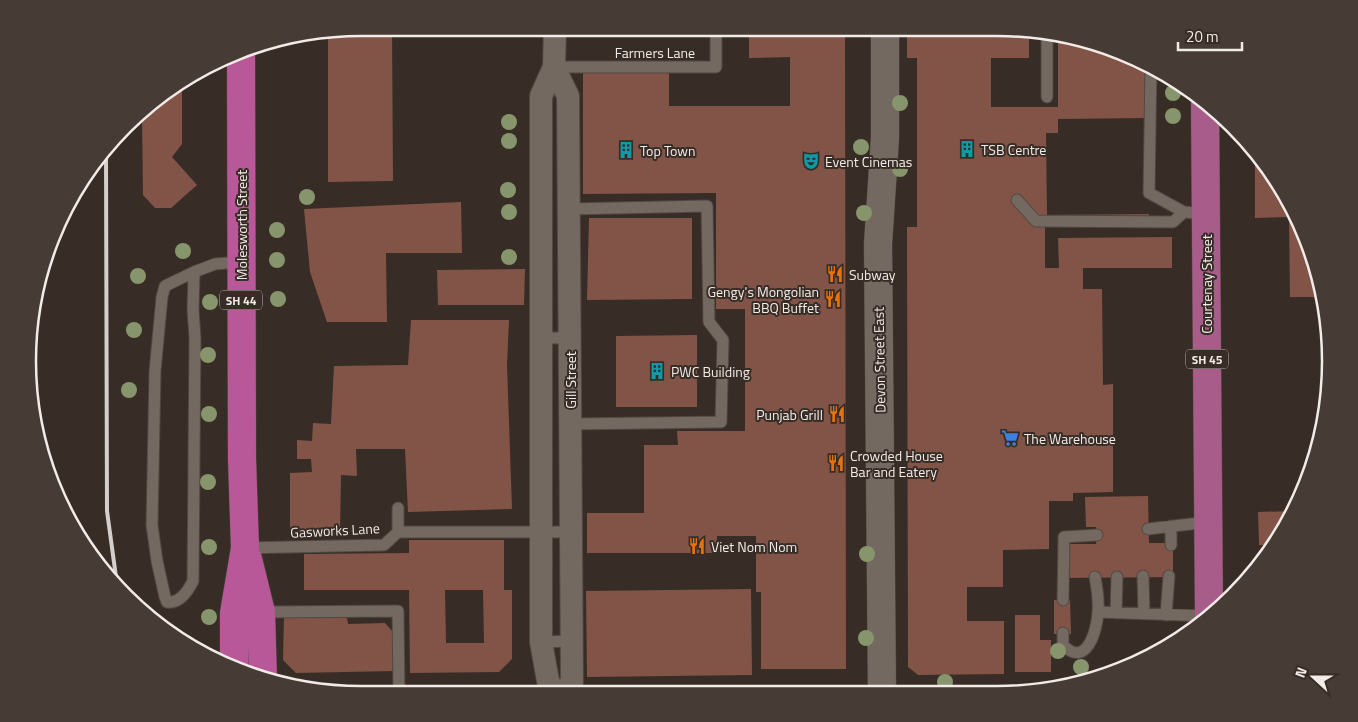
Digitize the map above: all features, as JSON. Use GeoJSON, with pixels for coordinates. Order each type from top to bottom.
{"type":"FeatureCollection","features":[{"type":"Feature","properties":{"kind":"highway","name":"Molesworth Street"},"geometry":{"type":"LineString","coordinates":[[234,660],[234,613],[245,548],[242,459],[241,59]]}},
{"type":"Feature","properties":{"kind":"highway","name":"Molesworth Street"},"geometry":{"type":"LineString","coordinates":[[245,548],[261,612],[263,671]]}},
{"type":"Feature","properties":{"kind":"main road","name":"Courtenay Street"},"geometry":{"type":"LineString","coordinates":[[1204,111],[1195,213],[1208,522],[1209,607]]}},
{"type":"Feature","properties":{"kind":"street","name":"Gill Street"},"geometry":{"type":"LineString","coordinates":[[550,686],[541,642],[541,96],[554,67],[555,36]]}},
{"type":"Feature","properties":{"kind":"street","name":"Devon Street East"},"geometry":{"type":"LineString","coordinates":[[882,686],[878,244],[885,138],[884,36]]}},
{"type":"Feature","properties":{"kind":"street","name":"Gill Street"},"geometry":{"type":"LineString","coordinates":[[554,67],[568,96],[572,641],[572,682],[569,686]]}},
{"type":"Feature","properties":{"kind":"lane","name":"Farmers Lane"},"geometry":{"type":"LineString","coordinates":[[554,67],[716,67],[716,36]]}},
{"type":"Feature","properties":{"kind":"lane"},"geometry":{"type":"LineString","coordinates":[[1047,40],[1047,97]]}},
{"type":"Feature","properties":{"kind":"lane"},"geometry":{"type":"LineString","coordinates":[[1151,75],[1149,193],[1195,213]]}},
{"type":"Feature","properties":{"kind":"lane"},"geometry":{"type":"LineString","coordinates":[[1017,200],[1036,221],[1173,222],[1195,213]]}},
{"type":"Feature","properties":{"kind":"lane"},"geometry":{"type":"LineString","coordinates":[[569,209],[707,206],[709,322],[723,340],[721,422],[570,424]]}},
{"type":"Feature","properties":{"kind":"lane"},"geometry":{"type":"LineString","coordinates":[[194,272],[193,581],[190,589],[178,602],[173,603],[167,602],[165,597],[152,525],[155,370],[162,297],[165,286],[194,272],[215,264],[241,262]]}},
{"type":"Feature","properties":{"kind":"lane"},"geometry":{"type":"LineString","coordinates":[[541,338],[570,338]]}},
{"type":"Feature","properties":{"kind":"lane","name":"Gasworks Lane"},"geometry":{"type":"LineString","coordinates":[[245,548],[384,545],[398,532],[398,508]]}},
{"type":"Feature","properties":{"kind":"lane"},"geometry":{"type":"LineString","coordinates":[[1148,529],[1208,522]]}},
{"type":"Feature","properties":{"kind":"lane"},"geometry":{"type":"LineString","coordinates":[[1170,545],[1171,526]]}},
{"type":"Feature","properties":{"kind":"lane"},"geometry":{"type":"LineString","coordinates":[[398,532],[571,532]]}},
{"type":"Feature","properties":{"kind":"lane"},"geometry":{"type":"LineString","coordinates":[[1063,600],[1064,537],[1094,536]]}},
{"type":"Feature","properties":{"kind":"lane"},"geometry":{"type":"LineString","coordinates":[[1116,613],[1117,576]]}},
{"type":"Feature","properties":{"kind":"lane"},"geometry":{"type":"LineString","coordinates":[[1143,576],[1144,614]]}},
{"type":"Feature","properties":{"kind":"lane"},"geometry":{"type":"LineString","coordinates":[[1166,614],[1169,576]]}},
{"type":"Feature","properties":{"kind":"lane"},"geometry":{"type":"LineString","coordinates":[[1063,634],[1063,646],[1069,652],[1077,653],[1086,650],[1091,642],[1098,612],[1095,577]]}},
{"type":"Feature","properties":{"kind":"lane"},"geometry":{"type":"LineString","coordinates":[[261,612],[398,611],[399,686]]}},
{"type":"Feature","properties":{"kind":"lane"},"geometry":{"type":"LineString","coordinates":[[1098,612],[1198,616]]}},
{"type":"Feature","properties":{"kind":"lane"},"geometry":{"type":"LineString","coordinates":[[541,642],[572,641]]}},
{"type":"Feature","properties":{"kind":"building"},"geometry":{"type":"Polygon","coordinates":[[[392,36],[393,181],[328,182],[328,38],[392,36]]]}},
{"type":"Feature","properties":{"kind":"building"},"geometry":{"type":"Polygon","coordinates":[[[749,36],[845,36],[846,669],[761,669],[761,592],[756,592],[756,536],[717,536],[717,553],[587,553],[587,513],[644,513],[644,445],[678,445],[677,431],[745,431],[745,309],[716,309],[716,193],[583,194],[583,73],[669,72],[669,106],[790,106],[790,57],[749,58],[749,36]]]}},
{"type":"Feature","properties":{"kind":"building"},"geometry":{"type":"Polygon","coordinates":[[[907,36],[997,36],[1029,38],[1029,58],[991,58],[991,107],[1058,107],[1058,42],[1101,53],[1147,73],[1147,118],[1058,119],[1058,133],[1046,133],[1047,215],[1149,214],[1149,222],[1045,226],[1045,268],[1059,268],[1058,238],[1172,237],[1172,268],[1083,268],[1083,289],[1102,289],[1103,385],[1113,384],[1113,492],[1073,493],[1073,501],[1049,501],[1049,549],[1003,550],[1003,587],[967,587],[967,621],[1004,621],[1004,674],[918,675],[908,667],[907,227],[917,227],[917,58],[907,58],[907,36]]]}},
{"type":"Feature","properties":{"kind":"building"},"geometry":{"type":"Polygon","coordinates":[[[182,90],[182,144],[172,157],[197,185],[171,208],[155,208],[143,195],[142,121],[163,103],[182,90]]]}},
{"type":"Feature","properties":{"kind":"building"},"geometry":{"type":"Polygon","coordinates":[[[1255,163],[1288,217],[1255,218],[1255,163]]]}},
{"type":"Feature","properties":{"kind":"building"},"geometry":{"type":"Polygon","coordinates":[[[461,202],[462,253],[386,253],[387,322],[327,322],[310,272],[304,209],[461,202]]]}},
{"type":"Feature","properties":{"kind":"building"},"geometry":{"type":"Polygon","coordinates":[[[589,218],[692,218],[692,299],[587,300],[589,218]]]}},
{"type":"Feature","properties":{"kind":"building"},"geometry":{"type":"Polygon","coordinates":[[[1289,219],[1305,257],[1316,297],[1290,297],[1289,219]]]}},
{"type":"Feature","properties":{"kind":"building"},"geometry":{"type":"Polygon","coordinates":[[[525,269],[524,305],[438,305],[437,270],[525,269]]]}},
{"type":"Feature","properties":{"kind":"building"},"geometry":{"type":"Polygon","coordinates":[[[411,320],[509,320],[507,365],[512,509],[408,512],[405,449],[356,449],[357,476],[341,475],[340,535],[290,535],[290,473],[312,472],[311,459],[297,459],[297,440],[312,441],[313,423],[331,424],[334,366],[408,365],[411,320]]]}},
{"type":"Feature","properties":{"kind":"building","name":"PWC Building"},"geometry":{"type":"Polygon","coordinates":[[[697,335],[697,407],[616,407],[616,336],[697,335]]]}},
{"type":"Feature","properties":{"kind":"building"},"geometry":{"type":"Polygon","coordinates":[[[1148,496],[1149,543],[1173,543],[1173,577],[1066,578],[1066,544],[1096,544],[1096,527],[1086,527],[1085,497],[1148,496]]]}},
{"type":"Feature","properties":{"kind":"building"},"geometry":{"type":"Polygon","coordinates":[[[1285,511],[1264,545],[1259,545],[1258,512],[1285,511]]]}},
{"type":"Feature","properties":{"kind":"building"},"geometry":{"type":"Polygon","coordinates":[[[409,540],[504,540],[504,590],[512,590],[512,659],[499,672],[410,673],[409,590],[304,590],[304,554],[409,553],[409,540]],[[445,590],[446,643],[484,643],[483,590],[445,590]]]}},
{"type":"Feature","properties":{"kind":"building"},"geometry":{"type":"Polygon","coordinates":[[[751,589],[752,675],[587,677],[586,591],[751,589]]]}},
{"type":"Feature","properties":{"kind":"building"},"geometry":{"type":"Polygon","coordinates":[[[1054,600],[1070,600],[1071,634],[1054,634],[1054,600]]]}},
{"type":"Feature","properties":{"kind":"building"},"geometry":{"type":"Polygon","coordinates":[[[1015,615],[1040,615],[1040,640],[1051,640],[1051,672],[1015,672],[1015,615]]]}},
{"type":"Feature","properties":{"kind":"building"},"geometry":{"type":"Polygon","coordinates":[[[284,616],[347,617],[348,624],[385,623],[393,632],[394,671],[296,673],[283,660],[284,616]]]}},
{"type":"Feature","properties":{"kind":"railway"},"geometry":{"type":"LineString","coordinates":[[106,160],[107,511],[115,573]]}},
{"type":"Feature","properties":{"kind":"place","name":"TSB Centre"},"geometry":{"type":"Point","coordinates":[967,149]}},
{"type":"Feature","properties":{"kind":"place","name":"Top Town"},"geometry":{"type":"Point","coordinates":[626,150]}},
{"type":"Feature","properties":{"kind":"place","name":"Event Cinemas"},"geometry":{"type":"Point","coordinates":[811,161]}},
{"type":"Feature","properties":{"kind":"place","name":"Subway"},"geometry":{"type":"Point","coordinates":[835,274]}},
{"type":"Feature","properties":{"kind":"place","name":"Gengy's Mongolian BBQ Buffet"},"geometry":{"type":"Point","coordinates":[833,299]}},
{"type":"Feature","properties":{"kind":"place","name":"PWC Building"},"geometry":{"type":"Point","coordinates":[657,371]}},
{"type":"Feature","properties":{"kind":"place","name":"Punjab Grill"},"geometry":{"type":"Point","coordinates":[837,414]}},
{"type":"Feature","properties":{"kind":"place","name":"The Warehouse"},"geometry":{"type":"Point","coordinates":[1010,438]}},
{"type":"Feature","properties":{"kind":"place","name":"Crowded House Bar and Eatery"},"geometry":{"type":"Point","coordinates":[836,463]}},
{"type":"Feature","properties":{"kind":"place","name":"Viet Nom Nom"},"geometry":{"type":"Point","coordinates":[697,546]}}]}
